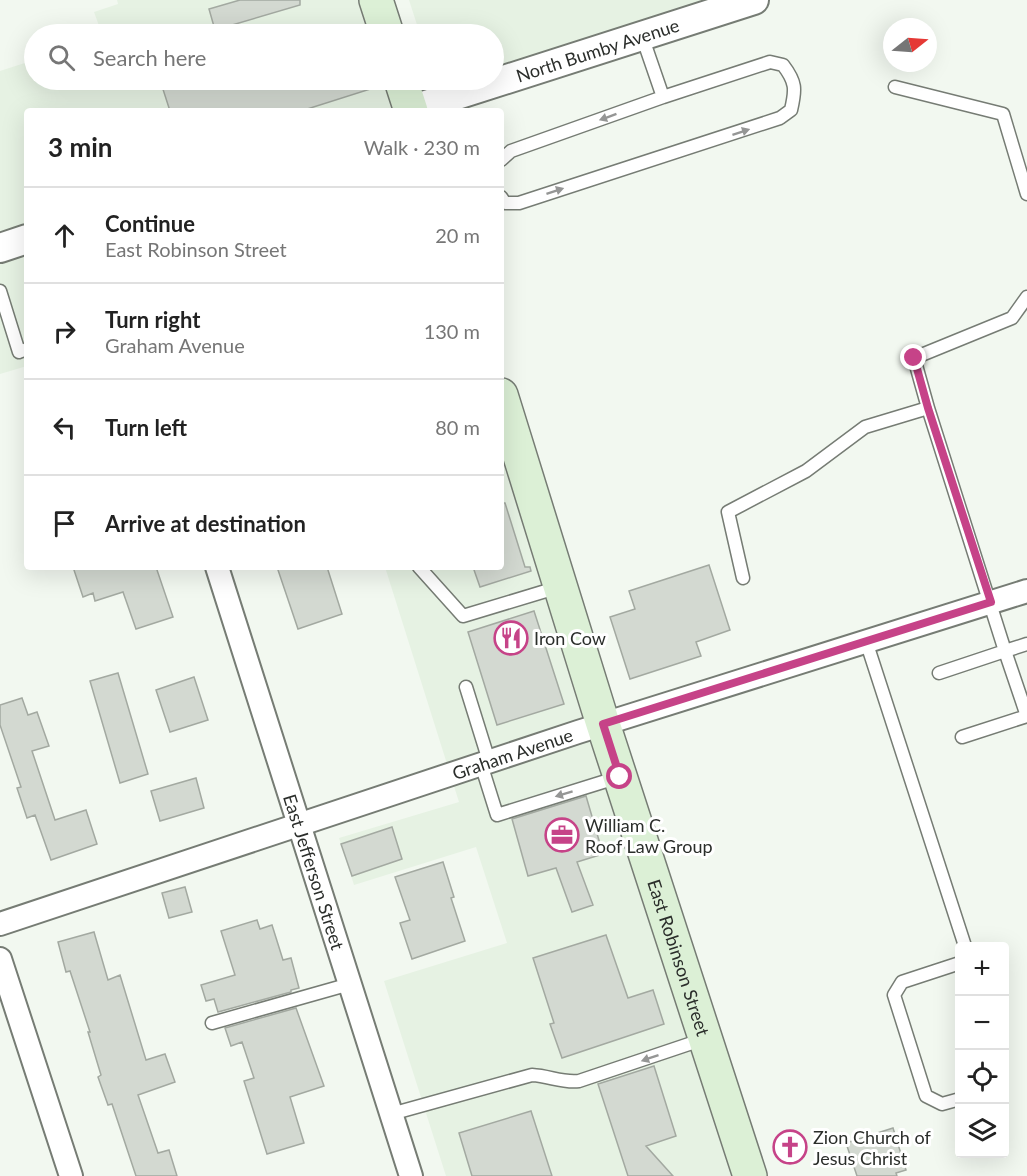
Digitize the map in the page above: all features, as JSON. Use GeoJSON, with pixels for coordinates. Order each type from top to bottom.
{"type":"FeatureCollection","features":[{"type":"Feature","properties":{"kind":"main road"},"geometry":{"type":"LineString","coordinates":[[376,0],[384,24]]}},
{"type":"Feature","properties":{"kind":"main road","name":"East Robinson Street"},"geometry":{"type":"LineString","coordinates":[[504,408],[514,451],[560,586],[750,1176]]}},
{"type":"Feature","properties":{"kind":"street","name":"North Bumby Avenue"},"geometry":{"type":"LineString","coordinates":[[504,75],[642,36],[754,0]]}},
{"type":"Feature","properties":{"kind":"street","name":"North Bumby Avenue"},"geometry":{"type":"LineString","coordinates":[[407,103],[453,90]]}},
{"type":"Feature","properties":{"kind":"street"},"geometry":{"type":"LineString","coordinates":[[0,248],[24,240]]}},
{"type":"Feature","properties":{"kind":"street","name":"East Jefferson Street"},"geometry":{"type":"LineString","coordinates":[[218,570],[411,1176]]}},
{"type":"Feature","properties":{"kind":"street","name":"Graham Avenue"},"geometry":{"type":"LineString","coordinates":[[0,924],[603,724],[1027,591]]}},
{"type":"Feature","properties":{"kind":"street"},"geometry":{"type":"LineString","coordinates":[[0,959],[71,1176]]}},
{"type":"Feature","properties":{"kind":"lane"},"geometry":{"type":"LineString","coordinates":[[642,36],[663,97]]}},
{"type":"Feature","properties":{"kind":"lane"},"geometry":{"type":"LineString","coordinates":[[504,158],[511,152],[663,97],[770,62],[783,65],[792,78],[794,95],[791,110],[780,118],[519,203],[504,202]]}},
{"type":"Feature","properties":{"kind":"lane"},"geometry":{"type":"LineString","coordinates":[[895,87],[1003,114],[1027,194]]}},
{"type":"Feature","properties":{"kind":"lane"},"geometry":{"type":"LineString","coordinates":[[0,291],[23,350]]}},
{"type":"Feature","properties":{"kind":"lane"},"geometry":{"type":"LineString","coordinates":[[962,737],[1027,716],[914,358],[1012,318],[1027,297]]}},
{"type":"Feature","properties":{"kind":"lane"},"geometry":{"type":"LineString","coordinates":[[743,578],[728,512],[806,471],[865,427],[928,408]]}},
{"type":"Feature","properties":{"kind":"lane"},"geometry":{"type":"LineString","coordinates":[[422,570],[463,616],[560,586]]}},
{"type":"Feature","properties":{"kind":"lane"},"geometry":{"type":"LineString","coordinates":[[866,641],[964,942]]}},
{"type":"Feature","properties":{"kind":"lane"},"geometry":{"type":"LineString","coordinates":[[939,673],[1027,644]]}},
{"type":"Feature","properties":{"kind":"lane"},"geometry":{"type":"LineString","coordinates":[[466,687],[497,814],[620,777]]}},
{"type":"Feature","properties":{"kind":"lane"},"geometry":{"type":"LineString","coordinates":[[955,965],[902,982],[894,995],[926,1096],[942,1104],[955,1100]]}},
{"type":"Feature","properties":{"kind":"lane"},"geometry":{"type":"LineString","coordinates":[[212,1023],[350,984]]}},
{"type":"Feature","properties":{"kind":"lane"},"geometry":{"type":"LineString","coordinates":[[391,1114],[532,1075],[549,1077],[565,1083],[579,1081],[706,1039]]}},
{"type":"Feature","properties":{"kind":"shaded area"},"geometry":{"type":"Polygon","coordinates":[[[117,0],[372,0],[380,24],[98,24],[94,12],[118,4],[117,0]]]}},
{"type":"Feature","properties":{"kind":"shaded area"},"geometry":{"type":"Polygon","coordinates":[[[409,0],[753,0],[504,80],[504,24],[417,24],[409,0]]]}},
{"type":"Feature","properties":{"kind":"shaded area"},"geometry":{"type":"Polygon","coordinates":[[[24,63],[24,90],[400,90],[406,108],[24,108],[24,367],[0,374],[0,71],[24,63]]]}},
{"type":"Feature","properties":{"kind":"shaded area"},"geometry":{"type":"Polygon","coordinates":[[[437,90],[471,90],[440,100],[437,90]]]}},
{"type":"Feature","properties":{"kind":"shaded area"},"geometry":{"type":"Polygon","coordinates":[[[504,413],[747,1176],[446,1176],[384,981],[507,943],[476,847],[354,885],[339,838],[459,802],[386,570],[504,570],[504,413]]]}},
{"type":"Feature","properties":{"kind":"building"},"geometry":{"type":"Polygon","coordinates":[[[240,0],[300,0],[300,5],[235,24],[213,24],[209,9],[240,0]]]}},
{"type":"Feature","properties":{"kind":"building"},"geometry":{"type":"Polygon","coordinates":[[[163,90],[367,90],[310,108],[169,108],[163,90]]]}},
{"type":"Feature","properties":{"kind":"building"},"geometry":{"type":"Polygon","coordinates":[[[505,503],[525,567],[530,567],[531,571],[480,587],[474,570],[504,570],[505,503]]]}},
{"type":"Feature","properties":{"kind":"building"},"geometry":{"type":"Polygon","coordinates":[[[709,565],[730,630],[696,642],[701,656],[630,679],[610,617],[635,609],[629,591],[709,565]]]}},
{"type":"Feature","properties":{"kind":"building"},"geometry":{"type":"Polygon","coordinates":[[[74,570],[157,570],[173,617],[136,629],[123,592],[95,601],[93,593],[83,597],[74,570]]]}},
{"type":"Feature","properties":{"kind":"building"},"geometry":{"type":"Polygon","coordinates":[[[278,570],[328,570],[342,614],[298,629],[278,570]]]}},
{"type":"Feature","properties":{"kind":"building"},"geometry":{"type":"Polygon","coordinates":[[[534,611],[564,704],[497,725],[468,632],[534,611]]]}},
{"type":"Feature","properties":{"kind":"building"},"geometry":{"type":"Polygon","coordinates":[[[118,673],[148,774],[120,783],[90,681],[118,673]]]}},
{"type":"Feature","properties":{"kind":"building"},"geometry":{"type":"Polygon","coordinates":[[[194,677],[208,720],[170,732],[156,690],[194,677]]]}},
{"type":"Feature","properties":{"kind":"building"},"geometry":{"type":"Polygon","coordinates":[[[22,698],[28,715],[37,712],[49,746],[32,751],[55,820],[86,810],[97,844],[51,860],[35,815],[27,818],[17,788],[21,787],[0,725],[0,705],[22,698]]]}},
{"type":"Feature","properties":{"kind":"building"},"geometry":{"type":"Polygon","coordinates":[[[196,778],[204,808],[160,821],[151,791],[196,778]]]}},
{"type":"Feature","properties":{"kind":"building"},"geometry":{"type":"Polygon","coordinates":[[[586,796],[603,854],[577,862],[593,905],[572,912],[556,868],[528,876],[512,819],[586,796]]]}},
{"type":"Feature","properties":{"kind":"building"},"geometry":{"type":"Polygon","coordinates":[[[392,827],[402,859],[352,876],[341,844],[392,827]]]}},
{"type":"Feature","properties":{"kind":"building"},"geometry":{"type":"Polygon","coordinates":[[[443,862],[454,897],[451,898],[465,941],[412,959],[400,923],[410,920],[395,877],[443,862]]]}},
{"type":"Feature","properties":{"kind":"building"},"geometry":{"type":"Polygon","coordinates":[[[185,887],[192,912],[169,918],[162,893],[185,887]]]}},
{"type":"Feature","properties":{"kind":"building"},"geometry":{"type":"Polygon","coordinates":[[[257,920],[260,929],[272,925],[283,960],[291,958],[299,988],[218,1012],[214,999],[206,1001],[201,985],[235,975],[221,931],[257,920]]]}},
{"type":"Feature","properties":{"kind":"building"},"geometry":{"type":"Polygon","coordinates":[[[94,932],[108,980],[120,975],[146,1060],[165,1054],[175,1082],[138,1095],[158,1153],[169,1150],[177,1176],[136,1176],[112,1104],[108,1105],[98,1077],[101,1075],[88,1032],[90,1032],[70,971],[66,972],[58,942],[94,932]]]}},
{"type":"Feature","properties":{"kind":"building"},"geometry":{"type":"Polygon","coordinates":[[[606,935],[628,998],[653,990],[664,1024],[562,1058],[550,1024],[554,1023],[533,958],[606,935]]]}},
{"type":"Feature","properties":{"kind":"building"},"geometry":{"type":"Polygon","coordinates":[[[296,1008],[324,1086],[290,1097],[304,1143],[267,1154],[244,1081],[254,1078],[242,1042],[231,1046],[225,1028],[296,1008]]]}},
{"type":"Feature","properties":{"kind":"building"},"geometry":{"type":"Polygon","coordinates":[[[654,1066],[676,1136],[646,1146],[673,1176],[628,1176],[598,1084],[654,1066]]]}},
{"type":"Feature","properties":{"kind":"building"},"geometry":{"type":"Polygon","coordinates":[[[531,1111],[552,1176],[472,1176],[459,1133],[531,1111]]]}},
{"type":"Feature","properties":{"kind":"building"},"geometry":{"type":"Polygon","coordinates":[[[893,1128],[906,1170],[896,1173],[897,1176],[857,1176],[846,1143],[893,1128]]]}},
{"type":"Feature","properties":{"kind":"place","name":"Iron Cow"},"geometry":{"type":"Point","coordinates":[511,638]}},
{"type":"Feature","properties":{"kind":"place","name":"William C. Roof Law Group"},"geometry":{"type":"Point","coordinates":[562,835]}},
{"type":"Feature","properties":{"kind":"place","name":"Zion Church of Jesus Christ"},"geometry":{"type":"Point","coordinates":[790,1147]}},
{"type":"Feature","properties":{"kind":"route"},"geometry":{"type":"LineString","coordinates":[[620,777],[603,724],[991,602],[914,358]]}}]}
